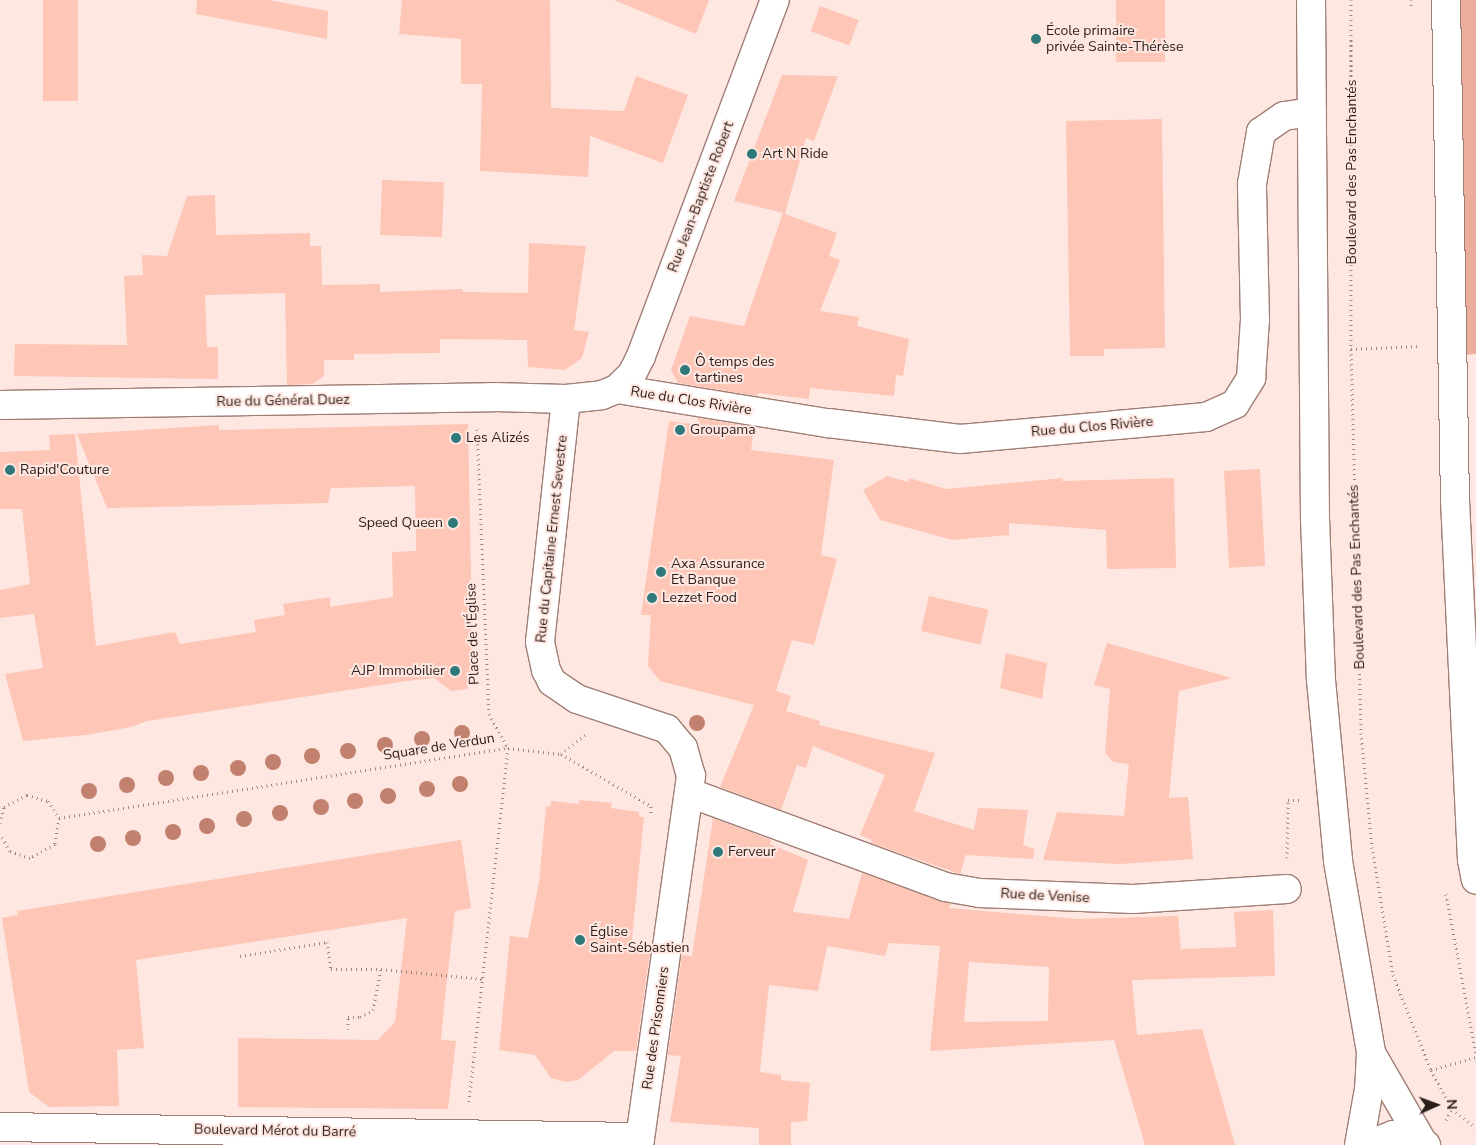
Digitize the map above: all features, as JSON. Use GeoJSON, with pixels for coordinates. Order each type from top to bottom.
{"type":"FeatureCollection","features":[{"type":"Feature","properties":{"kind":"street","name":"Rue Jean-Baptiste Robert"},"geometry":{"type":"LineString","coordinates":[[617,389],[632,374],[641,356],[776,0]]}},
{"type":"Feature","properties":{"kind":"street"},"geometry":{"type":"LineString","coordinates":[[1311,0],[1315,518],[1330,800],[1346,918],[1371,1053],[1369,1089],[1359,1145]]}},
{"type":"Feature","properties":{"kind":"street"},"geometry":{"type":"LineString","coordinates":[[1446,0],[1455,500],[1472,860],[1476,880]]}},
{"type":"Feature","properties":{"kind":"street","name":"Rue du Clos Rivière"},"geometry":{"type":"LineString","coordinates":[[617,389],[828,423],[960,439],[1206,417],[1235,404],[1251,378],[1254,320],[1252,184],[1261,132],[1284,116],[1312,112]]}},
{"type":"Feature","properties":{"kind":"street"},"geometry":{"type":"LineString","coordinates":[[566,399],[602,395],[617,389]]}},
{"type":"Feature","properties":{"kind":"street","name":"Rue du Général Duez"},"geometry":{"type":"LineString","coordinates":[[0,405],[476,398],[566,399]]}},
{"type":"Feature","properties":{"kind":"street","name":"Rue du Capitaine Ernest Sevestre"},"geometry":{"type":"LineString","coordinates":[[566,399],[540,642],[552,682],[577,699],[654,723],[676,736],[689,760],[690,793]]}},
{"type":"Feature","properties":{"kind":"street","name":"Rue de Venise"},"geometry":{"type":"LineString","coordinates":[[690,793],[945,887],[962,890],[1133,899],[1287,889]]}},
{"type":"Feature","properties":{"kind":"street","name":"Rue des Prisonniers"},"geometry":{"type":"LineString","coordinates":[[640,1141],[690,793]]}},
{"type":"Feature","properties":{"kind":"street"},"geometry":{"type":"LineString","coordinates":[[1371,1053],[1424,1144]]}},
{"type":"Feature","properties":{"kind":"street","name":"Boulevard Mérot du Barré"},"geometry":{"type":"LineString","coordinates":[[2,1131],[640,1141]]}},
{"type":"Feature","properties":{"kind":"street"},"geometry":{"type":"LineString","coordinates":[[1367,1145],[1394,1136],[1424,1144]]}},
{"type":"Feature","properties":{"kind":"path","name":"Boulevard des Pas Enchantés"},"geometry":{"type":"LineString","coordinates":[[1351,0],[1351,349],[1361,733],[1372,847],[1393,975],[1431,1070],[1452,1109],[1476,1127]]}},
{"type":"Feature","properties":{"kind":"path"},"geometry":{"type":"LineString","coordinates":[[1351,349],[1452,343]]}},
{"type":"Feature","properties":{"kind":"path","name":"Place de l'Église"},"geometry":{"type":"LineString","coordinates":[[476,398],[486,695],[489,714],[508,748]]}},
{"type":"Feature","properties":{"kind":"path"},"geometry":{"type":"LineString","coordinates":[[561,754],[584,738],[596,705]]}},
{"type":"Feature","properties":{"kind":"path"},"geometry":{"type":"LineString","coordinates":[[508,748],[561,754],[651,806]]}},
{"type":"Feature","properties":{"kind":"path","name":"Square de Verdun"},"geometry":{"type":"LineString","coordinates":[[59,818],[508,748],[469,1101],[464,1107]]}},
{"type":"Feature","properties":{"kind":"path"},"geometry":{"type":"LineString","coordinates":[[0,823],[4,807],[26,795],[48,801],[59,818],[55,844],[30,858],[10,851],[0,835]]}},
{"type":"Feature","properties":{"kind":"path"},"geometry":{"type":"LineString","coordinates":[[1287,889],[1288,800],[1330,800]]}},
{"type":"Feature","properties":{"kind":"path"},"geometry":{"type":"LineString","coordinates":[[240,956],[328,942],[331,969],[381,969],[483,979]]}},
{"type":"Feature","properties":{"kind":"path"},"geometry":{"type":"LineString","coordinates":[[348,1029],[348,1017],[360,1017],[373,1010],[381,969]]}},
{"type":"Feature","properties":{"kind":"path"},"geometry":{"type":"LineString","coordinates":[[1431,1070],[1476,1058]]}},
{"type":"Feature","properties":{"kind":"shaded area"},"geometry":{"type":"Polygon","coordinates":[[[1459,0],[1476,0],[1476,354],[1463,355],[1459,0]]]}},
{"type":"Feature","properties":{"kind":"building"},"geometry":{"type":"Polygon","coordinates":[[[43,0],[78,0],[78,101],[43,101],[43,0]]]}},
{"type":"Feature","properties":{"kind":"building"},"geometry":{"type":"Polygon","coordinates":[[[197,0],[269,0],[328,11],[327,39],[196,14],[197,0]]]}},
{"type":"Feature","properties":{"kind":"building"},"geometry":{"type":"Polygon","coordinates":[[[402,0],[550,0],[551,108],[624,111],[636,76],[688,95],[663,163],[590,136],[588,177],[480,171],[482,84],[461,84],[461,39],[399,34],[402,0]]]}},
{"type":"Feature","properties":{"kind":"building"},"geometry":{"type":"Polygon","coordinates":[[[614,0],[709,0],[696,34],[614,0]]]}},
{"type":"Feature","properties":{"kind":"building"},"geometry":{"type":"Polygon","coordinates":[[[1116,0],[1165,0],[1165,62],[1116,62],[1116,0]]]}},
{"type":"Feature","properties":{"kind":"building"},"geometry":{"type":"Polygon","coordinates":[[[820,6],[859,20],[849,45],[811,31],[820,6]]]}},
{"type":"Feature","properties":{"kind":"building"},"geometry":{"type":"Polygon","coordinates":[[[782,75],[838,76],[814,141],[806,138],[785,214],[837,233],[829,256],[840,260],[820,311],[859,317],[857,326],[909,339],[903,376],[896,375],[894,396],[810,388],[809,399],[758,393],[757,396],[678,383],[671,370],[690,316],[744,326],[783,213],[734,201],[782,75]]]}},
{"type":"Feature","properties":{"kind":"building"},"geometry":{"type":"Polygon","coordinates":[[[1162,119],[1165,348],[1104,349],[1104,356],[1070,356],[1066,121],[1162,119]]]}},
{"type":"Feature","properties":{"kind":"building"},"geometry":{"type":"Polygon","coordinates":[[[382,180],[444,182],[442,237],[380,235],[382,180]]]}},
{"type":"Feature","properties":{"kind":"building"},"geometry":{"type":"Polygon","coordinates":[[[215,195],[216,235],[310,233],[310,246],[321,246],[322,285],[380,284],[380,292],[462,289],[463,292],[528,293],[529,243],[586,246],[574,330],[589,332],[582,358],[565,370],[528,367],[527,340],[440,339],[440,353],[354,354],[354,360],[324,360],[324,376],[312,384],[287,385],[285,293],[205,295],[207,347],[218,347],[218,379],[14,376],[15,344],[127,345],[124,276],[143,275],[142,255],[167,256],[187,196],[215,195]]]}},
{"type":"Feature","properties":{"kind":"building"},"geometry":{"type":"Polygon","coordinates":[[[697,418],[754,427],[751,450],[834,460],[821,555],[837,559],[814,645],[792,640],[776,691],[791,696],[786,711],[820,721],[819,725],[935,753],[914,811],[974,830],[978,808],[1028,810],[1023,845],[1035,849],[1033,859],[966,855],[960,874],[871,843],[872,840],[860,835],[885,775],[813,746],[806,768],[797,765],[781,810],[720,787],[754,705],[660,681],[648,666],[651,615],[641,615],[669,421],[701,425],[697,418]]]}},
{"type":"Feature","properties":{"kind":"building"},"geometry":{"type":"Polygon","coordinates":[[[468,424],[473,676],[467,689],[451,691],[434,678],[407,681],[147,721],[131,727],[86,735],[23,741],[5,674],[43,668],[34,614],[0,618],[0,590],[30,584],[22,509],[0,509],[0,452],[50,450],[49,435],[75,434],[96,646],[175,632],[180,644],[256,632],[254,620],[285,615],[283,604],[330,597],[330,607],[393,597],[392,552],[416,551],[415,486],[331,488],[328,503],[107,508],[77,434],[219,425],[219,430],[224,430],[468,424]]]}},
{"type":"Feature","properties":{"kind":"building"},"geometry":{"type":"Polygon","coordinates":[[[1260,469],[1265,566],[1229,568],[1224,471],[1260,469]]]}},
{"type":"Feature","properties":{"kind":"building"},"geometry":{"type":"Polygon","coordinates":[[[887,476],[908,482],[909,478],[946,489],[1063,478],[1062,481],[1174,478],[1176,568],[1107,569],[1106,530],[1009,523],[1009,535],[952,540],[880,520],[863,490],[887,476]]]}},
{"type":"Feature","properties":{"kind":"building"},"geometry":{"type":"Polygon","coordinates":[[[929,596],[988,610],[980,645],[921,631],[929,596]]]}},
{"type":"Feature","properties":{"kind":"building"},"geometry":{"type":"Polygon","coordinates":[[[1107,643],[1232,678],[1179,691],[1169,798],[1188,797],[1193,859],[1120,864],[1043,860],[1057,812],[1124,816],[1129,764],[1113,762],[1105,753],[1110,689],[1094,685],[1107,643]]]}},
{"type":"Feature","properties":{"kind":"building"},"geometry":{"type":"Polygon","coordinates":[[[1006,653],[1047,663],[1042,699],[1000,688],[1006,653]]]}},
{"type":"Feature","properties":{"kind":"building","name":"Église Saint-Sébastien"},"geometry":{"type":"Polygon","coordinates":[[[579,800],[612,803],[611,808],[639,812],[639,817],[644,817],[631,949],[650,952],[636,1051],[614,1051],[578,1080],[566,1082],[551,1078],[535,1055],[499,1050],[510,936],[528,938],[539,882],[546,806],[550,807],[551,801],[579,804],[579,800]]]}},
{"type":"Feature","properties":{"kind":"building"},"geometry":{"type":"Polygon","coordinates":[[[713,818],[771,840],[770,844],[808,860],[793,912],[849,919],[862,873],[951,904],[949,908],[1077,919],[1178,916],[1181,949],[1236,947],[1234,912],[1273,910],[1275,976],[1132,980],[1137,1035],[1202,1029],[1235,1145],[1145,1145],[1114,1040],[930,1051],[940,946],[889,943],[885,956],[827,946],[818,991],[769,985],[760,1072],[781,1075],[781,1080],[810,1083],[807,1121],[791,1122],[791,1145],[759,1145],[759,1128],[670,1122],[681,1056],[668,1055],[682,955],[692,956],[713,818]],[[969,962],[964,1022],[1048,1021],[1049,967],[969,962]]]}},
{"type":"Feature","properties":{"kind":"building"},"geometry":{"type":"Polygon","coordinates":[[[461,840],[471,908],[455,911],[446,988],[441,1040],[456,1041],[448,1109],[238,1107],[238,1038],[378,1040],[395,1022],[407,918],[136,960],[144,1048],[117,1050],[119,1106],[49,1107],[29,1092],[2,918],[18,915],[17,911],[461,840]]]}},
{"type":"Feature","properties":{"kind":"place","name":"École primaire privée Sainte-Thérèse"},"geometry":{"type":"Point","coordinates":[1036,39]}},
{"type":"Feature","properties":{"kind":"place","name":"Art N Ride"},"geometry":{"type":"Point","coordinates":[752,154]}},
{"type":"Feature","properties":{"kind":"place","name":"Ô temps des tartines"},"geometry":{"type":"Point","coordinates":[685,370]}},
{"type":"Feature","properties":{"kind":"place","name":"Groupama"},"geometry":{"type":"Point","coordinates":[680,430]}},
{"type":"Feature","properties":{"kind":"place","name":"Les Alizés"},"geometry":{"type":"Point","coordinates":[456,438]}},
{"type":"Feature","properties":{"kind":"place","name":"Rapid'Couture"},"geometry":{"type":"Point","coordinates":[10,470]}},
{"type":"Feature","properties":{"kind":"place","name":"Speed Queen"},"geometry":{"type":"Point","coordinates":[453,523]}},
{"type":"Feature","properties":{"kind":"place","name":"Axa Assurance Et Banque"},"geometry":{"type":"Point","coordinates":[661,572]}},
{"type":"Feature","properties":{"kind":"place","name":"Lezzet Food"},"geometry":{"type":"Point","coordinates":[652,598]}},
{"type":"Feature","properties":{"kind":"place","name":"AJP Immobilier"},"geometry":{"type":"Point","coordinates":[455,671]}},
{"type":"Feature","properties":{"kind":"place","name":"Ferveur"},"geometry":{"type":"Point","coordinates":[718,852]}},
{"type":"Feature","properties":{"kind":"place","name":"Église Saint-Sébastien"},"geometry":{"type":"Point","coordinates":[580,940]}}]}
